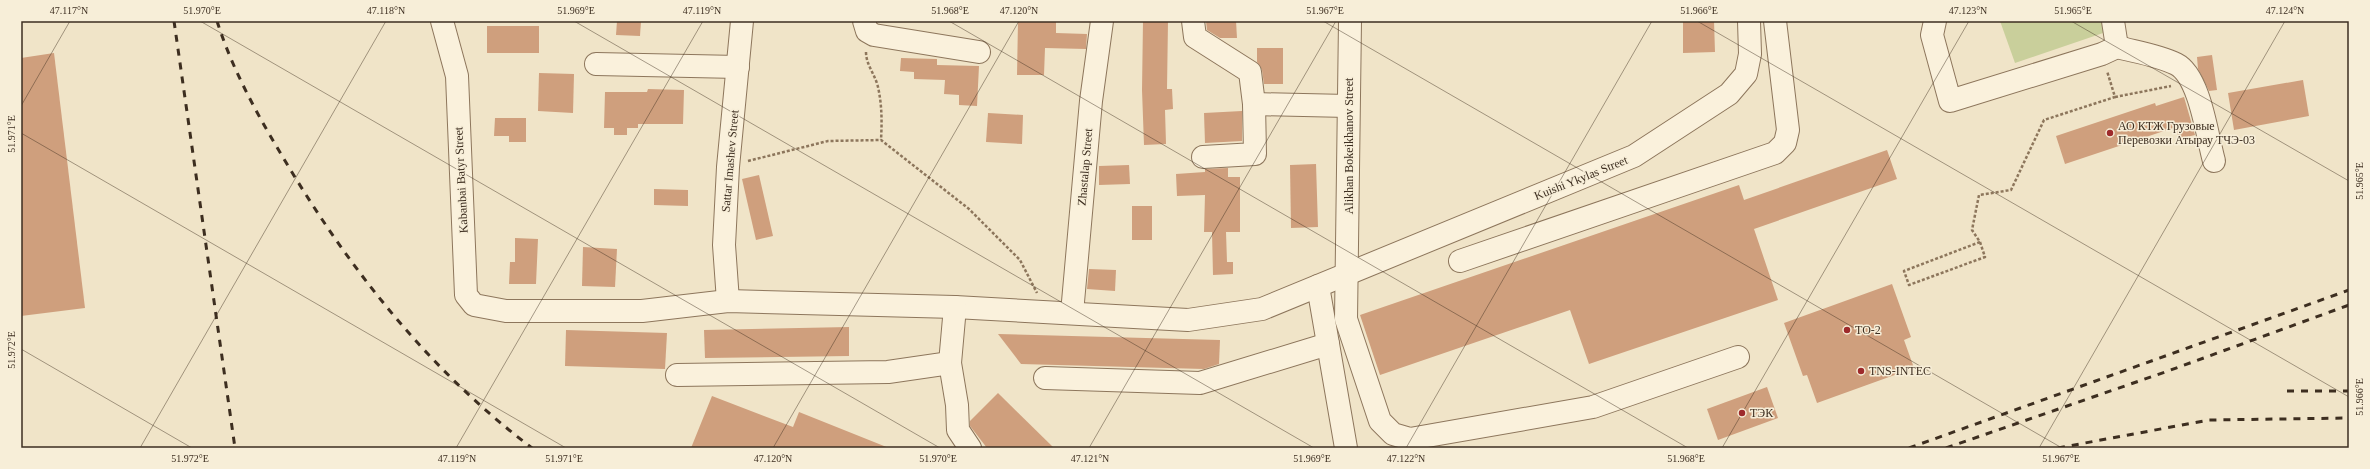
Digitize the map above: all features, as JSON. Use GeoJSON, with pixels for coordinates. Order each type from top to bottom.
{"type":"FeatureCollection","features":[{"type":"Feature","properties":{"kind":"street","name":"Kabanbai Batyr Street"},"geometry":{"type":"LineString","coordinates":[[442,21],[457,76],[466,295],[474,305],[506,311],[642,311],[728,301],[955,307]]}},
{"type":"Feature","properties":{"kind":"street","name":"Sattar Imashev Street"},"geometry":{"type":"LineString","coordinates":[[728,301],[724,245],[728,166],[742,21]]}},
{"type":"Feature","properties":{"kind":"street","name":"Zhastalap Street"},"geometry":{"type":"LineString","coordinates":[[1072,313],[1091,101],[1102,21]]}},
{"type":"Feature","properties":{"kind":"street"},"geometry":{"type":"LineString","coordinates":[[1193,21],[1195,37],[1250,72],[1254,104],[1255,154],[1204,157]]}},
{"type":"Feature","properties":{"kind":"street","name":"Alikhan Bokeikhanov Street"},"geometry":{"type":"LineString","coordinates":[[1350,21],[1348,106],[1348,272],[1346,319],[1380,421],[1393,434],[1410,440],[1593,407],[1738,357]]}},
{"type":"Feature","properties":{"kind":"street","name":"Kuishi Ykylas Street"},"geometry":{"type":"LineString","coordinates":[[955,307],[1188,320],[1262,309],[1348,272],[1634,156],[1730,94],[1746,74],[1750,54],[1749,21]]}},
{"type":"Feature","properties":{"kind":"street"},"geometry":{"type":"LineString","coordinates":[[1460,261],[1775,153],[1785,143],[1788,130],[1775,21]]}},
{"type":"Feature","properties":{"kind":"street"},"geometry":{"type":"LineString","coordinates":[[1934,21],[1932,35],[1950,101],[2110,50],[2175,64],[2184,69],[2193,81],[2214,161]]}},
{"type":"Feature","properties":{"kind":"street"},"geometry":{"type":"LineString","coordinates":[[2110,50],[2113,21]]}},
{"type":"Feature","properties":{"kind":"street"},"geometry":{"type":"LineString","coordinates":[[866,26],[874,35],[979,52]]}},
{"type":"Feature","properties":{"kind":"street"},"geometry":{"type":"LineString","coordinates":[[596,64],[738,67]]}},
{"type":"Feature","properties":{"kind":"street"},"geometry":{"type":"LineString","coordinates":[[1254,104],[1348,106]]}},
{"type":"Feature","properties":{"kind":"street"},"geometry":{"type":"LineString","coordinates":[[1318,286],[1346,448]]}},
{"type":"Feature","properties":{"kind":"street"},"geometry":{"type":"LineString","coordinates":[[955,307],[950,363],[957,405],[958,430],[970,448]]}},
{"type":"Feature","properties":{"kind":"street"},"geometry":{"type":"LineString","coordinates":[[1045,378],[1200,383],[1328,344]]}},
{"type":"Feature","properties":{"kind":"street"},"geometry":{"type":"LineString","coordinates":[[677,375],[888,372],[950,363]]}},
{"type":"Feature","properties":{"kind":"path"},"geometry":{"type":"LineString","coordinates":[[866,26],[866,60],[878,86],[883,117],[881,140]]}},
{"type":"Feature","properties":{"kind":"path"},"geometry":{"type":"LineString","coordinates":[[2110,50],[2115,97]]}},
{"type":"Feature","properties":{"kind":"path"},"geometry":{"type":"LineString","coordinates":[[1980,242],[1904,271],[1909,285],[1985,257],[1980,242],[1972,230],[1979,195],[2011,190],[2044,120],[2115,97],[2193,81]]}},
{"type":"Feature","properties":{"kind":"path"},"geometry":{"type":"LineString","coordinates":[[728,166],[828,141],[881,140],[969,209],[1020,260],[1046,312]]}},
{"type":"Feature","properties":{"kind":"green space"},"geometry":{"type":"Polygon","coordinates":[[[2000,21],[2105,21],[2109,31],[2015,63],[2000,21]]]}},
{"type":"Feature","properties":{"kind":"building"},"geometry":{"type":"Polygon","coordinates":[[[617,21],[641,21],[640,36],[616,35],[617,21]]]}},
{"type":"Feature","properties":{"kind":"building"},"geometry":{"type":"Polygon","coordinates":[[[1018,21],[1056,21],[1056,33],[1087,34],[1086,49],[1045,48],[1044,75],[1017,75],[1018,21]]]}},
{"type":"Feature","properties":{"kind":"building"},"geometry":{"type":"Polygon","coordinates":[[[1143,21],[1168,21],[1167,89],[1172,89],[1173,109],[1165,110],[1166,144],[1144,145],[1142,90],[1143,21]]]}},
{"type":"Feature","properties":{"kind":"building"},"geometry":{"type":"Polygon","coordinates":[[[1206,21],[1236,21],[1237,38],[1220,38],[1207,30],[1206,21]]]}},
{"type":"Feature","properties":{"kind":"building"},"geometry":{"type":"Polygon","coordinates":[[[1683,21],[1714,21],[1715,52],[1683,53],[1683,21]]]}},
{"type":"Feature","properties":{"kind":"building"},"geometry":{"type":"Polygon","coordinates":[[[487,26],[539,26],[539,53],[487,53],[487,26]]]}},
{"type":"Feature","properties":{"kind":"building"},"geometry":{"type":"Polygon","coordinates":[[[1257,48],[1283,48],[1283,84],[1264,84],[1262,70],[1257,62],[1257,48]]]}},
{"type":"Feature","properties":{"kind":"building"},"geometry":{"type":"Polygon","coordinates":[[[54,53],[85,308],[21,316],[21,58],[54,53]]]}},
{"type":"Feature","properties":{"kind":"building"},"geometry":{"type":"Polygon","coordinates":[[[2212,55],[2217,90],[2209,91],[2198,69],[2197,57],[2212,55]]]}},
{"type":"Feature","properties":{"kind":"building"},"geometry":{"type":"Polygon","coordinates":[[[901,58],[937,59],[937,65],[979,66],[977,106],[959,105],[959,95],[944,94],[945,80],[914,79],[914,72],[900,71],[901,58]]]}},
{"type":"Feature","properties":{"kind":"building"},"geometry":{"type":"Polygon","coordinates":[[[539,73],[574,74],[573,113],[538,111],[539,73]]]}},
{"type":"Feature","properties":{"kind":"building"},"geometry":{"type":"Polygon","coordinates":[[[2303,80],[2309,116],[2234,130],[2228,93],[2303,80]]]}},
{"type":"Feature","properties":{"kind":"building"},"geometry":{"type":"Polygon","coordinates":[[[648,89],[684,90],[683,124],[638,124],[638,128],[627,128],[627,135],[614,135],[614,128],[604,128],[605,92],[647,92],[648,89]]]}},
{"type":"Feature","properties":{"kind":"building","name":"АО КТЖ Грузовые Перевозки Атырау ТЧЭ-03"},"geometry":{"type":"Polygon","coordinates":[[[2184,97],[2195,135],[2179,139],[2176,127],[2065,164],[2056,136],[2155,103],[2156,106],[2184,97]]]}},
{"type":"Feature","properties":{"kind":"building"},"geometry":{"type":"Polygon","coordinates":[[[1242,111],[1242,141],[1205,143],[1204,113],[1242,111]]]}},
{"type":"Feature","properties":{"kind":"building"},"geometry":{"type":"Polygon","coordinates":[[[988,113],[1023,115],[1022,144],[986,142],[988,113]]]}},
{"type":"Feature","properties":{"kind":"building"},"geometry":{"type":"Polygon","coordinates":[[[495,118],[526,118],[526,142],[509,142],[509,136],[494,136],[495,118]]]}},
{"type":"Feature","properties":{"kind":"building"},"geometry":{"type":"Polygon","coordinates":[[[1887,150],[1897,179],[1754,229],[1778,300],[1589,364],[1570,310],[1380,375],[1360,315],[1739,185],[1744,200],[1887,150]]]}},
{"type":"Feature","properties":{"kind":"building"},"geometry":{"type":"Polygon","coordinates":[[[1316,164],[1318,227],[1291,228],[1290,165],[1316,164]]]}},
{"type":"Feature","properties":{"kind":"building"},"geometry":{"type":"Polygon","coordinates":[[[1129,165],[1130,184],[1099,185],[1099,166],[1129,165]]]}},
{"type":"Feature","properties":{"kind":"building"},"geometry":{"type":"Polygon","coordinates":[[[1228,168],[1228,177],[1240,177],[1240,232],[1226,232],[1227,262],[1233,262],[1233,274],[1213,275],[1212,232],[1204,232],[1205,195],[1177,196],[1176,174],[1205,172],[1205,169],[1228,168]]]}},
{"type":"Feature","properties":{"kind":"building"},"geometry":{"type":"Polygon","coordinates":[[[759,175],[773,236],[756,240],[742,179],[759,175]]]}},
{"type":"Feature","properties":{"kind":"building"},"geometry":{"type":"Polygon","coordinates":[[[654,189],[688,190],[688,206],[654,205],[654,189]]]}},
{"type":"Feature","properties":{"kind":"building"},"geometry":{"type":"Polygon","coordinates":[[[1132,206],[1152,206],[1152,240],[1132,240],[1132,206]]]}},
{"type":"Feature","properties":{"kind":"building"},"geometry":{"type":"Polygon","coordinates":[[[515,238],[538,239],[536,284],[509,284],[510,262],[515,262],[515,238]]]}},
{"type":"Feature","properties":{"kind":"building"},"geometry":{"type":"Polygon","coordinates":[[[583,247],[617,249],[615,287],[582,286],[583,247]]]}},
{"type":"Feature","properties":{"kind":"building"},"geometry":{"type":"Polygon","coordinates":[[[1089,269],[1116,270],[1115,291],[1087,289],[1089,269]]]}},
{"type":"Feature","properties":{"kind":"building","name":"ТО-2"},"geometry":{"type":"Polygon","coordinates":[[[1892,284],[1911,337],[1904,340],[1914,368],[1817,403],[1807,375],[1803,376],[1784,323],[1892,284]]]}},
{"type":"Feature","properties":{"kind":"building"},"geometry":{"type":"Polygon","coordinates":[[[849,327],[849,356],[705,358],[704,330],[849,327]]]}},
{"type":"Feature","properties":{"kind":"building"},"geometry":{"type":"Polygon","coordinates":[[[566,330],[667,333],[665,369],[565,366],[566,330]]]}},
{"type":"Feature","properties":{"kind":"building"},"geometry":{"type":"Polygon","coordinates":[[[998,334],[1220,340],[1219,364],[1204,369],[1021,364],[998,334]]]}},
{"type":"Feature","properties":{"kind":"building","name":"ТЭК"},"geometry":{"type":"Polygon","coordinates":[[[1767,387],[1778,418],[1718,440],[1707,409],[1767,387]]]}},
{"type":"Feature","properties":{"kind":"building"},"geometry":{"type":"Polygon","coordinates":[[[998,393],[1054,448],[987,448],[970,426],[970,421],[998,393]]]}},
{"type":"Feature","properties":{"kind":"building"},"geometry":{"type":"Polygon","coordinates":[[[712,396],[793,427],[799,412],[889,448],[691,448],[712,396]]]}},
{"type":"Feature","properties":{"kind":"railway"},"geometry":{"type":"LineString","coordinates":[[174,21],[235,448]]}},
{"type":"Feature","properties":{"kind":"railway"},"geometry":{"type":"LineString","coordinates":[[217,21],[230,57],[246,92],[265,126],[309,200],[364,279],[394,316],[459,386],[494,418],[532,448]]}},
{"type":"Feature","properties":{"kind":"railway"},"geometry":{"type":"LineString","coordinates":[[1909,448],[2349,290]]}},
{"type":"Feature","properties":{"kind":"railway"},"geometry":{"type":"LineString","coordinates":[[1946,448],[2168,371],[2349,305]]}},
{"type":"Feature","properties":{"kind":"railway"},"geometry":{"type":"LineString","coordinates":[[2287,391],[2349,391]]}},
{"type":"Feature","properties":{"kind":"railway"},"geometry":{"type":"LineString","coordinates":[[2058,448],[2209,420],[2349,418]]}},
{"type":"Feature","properties":{"kind":"place","name":"АО КТЖ Грузовые Перевозки Атырау ТЧЭ-03"},"geometry":{"type":"Point","coordinates":[2110,133]}},
{"type":"Feature","properties":{"kind":"place","name":"ТО-2"},"geometry":{"type":"Point","coordinates":[1847,330]}},
{"type":"Feature","properties":{"kind":"place","name":"TNS-INTEC"},"geometry":{"type":"Point","coordinates":[1861,371]}},
{"type":"Feature","properties":{"kind":"place","name":"ТЭК"},"geometry":{"type":"Point","coordinates":[1742,413]}}]}
